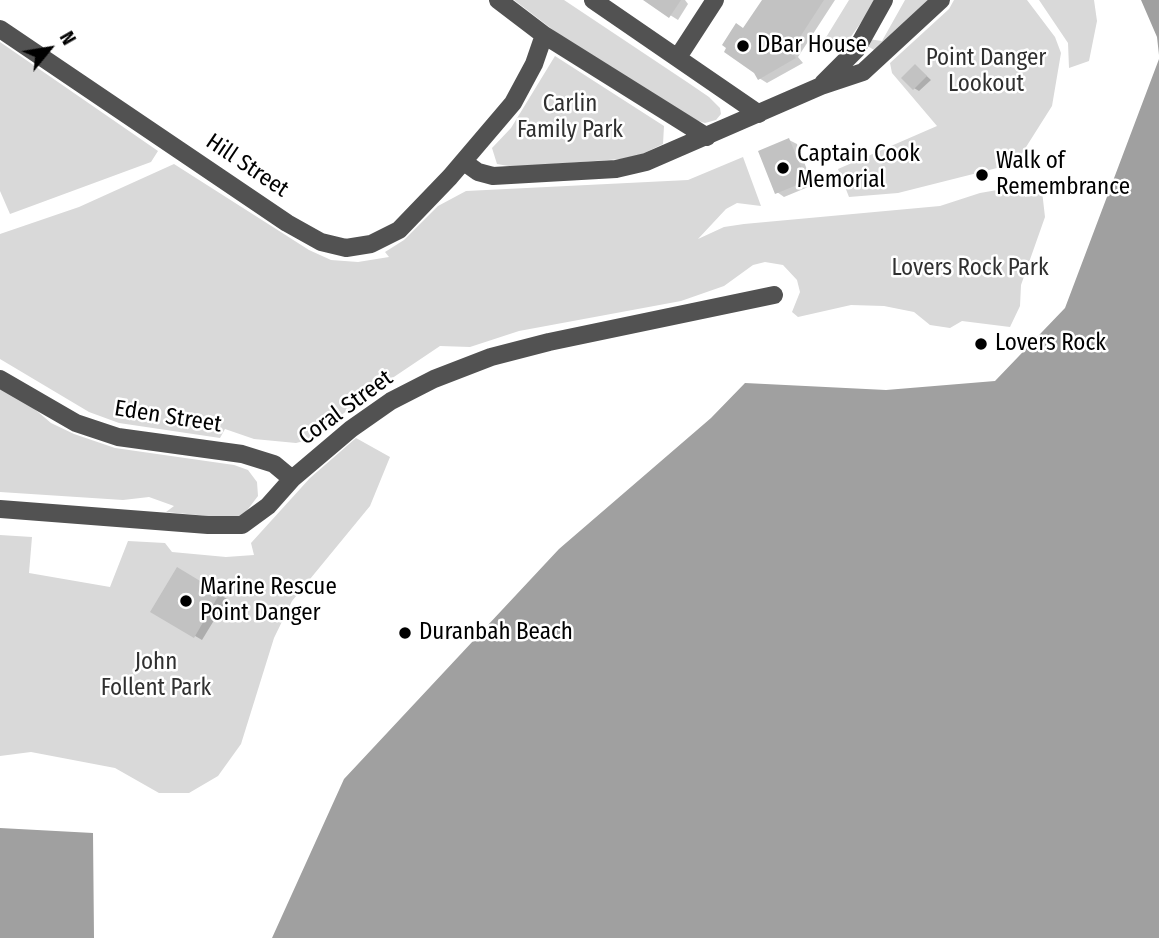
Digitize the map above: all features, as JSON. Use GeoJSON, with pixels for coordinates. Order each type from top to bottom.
{"type":"FeatureCollection","features":[{"type":"Feature","properties":{"kind":"street"},"geometry":{"type":"LineString","coordinates":[[498,0],[544,35],[707,137]]}},
{"type":"Feature","properties":{"kind":"street"},"geometry":{"type":"LineString","coordinates":[[593,0],[759,114]]}},
{"type":"Feature","properties":{"kind":"street"},"geometry":{"type":"LineString","coordinates":[[678,57],[715,0]]}},
{"type":"Feature","properties":{"kind":"street"},"geometry":{"type":"LineString","coordinates":[[821,86],[854,53],[884,0]]}},
{"type":"Feature","properties":{"kind":"street"},"geometry":{"type":"LineString","coordinates":[[464,162],[482,174],[493,176],[616,169],[646,162],[869,68],[941,0]]}},
{"type":"Feature","properties":{"kind":"street","name":"Hill Street"},"geometry":{"type":"LineString","coordinates":[[0,29],[287,223],[321,242],[346,248],[371,244],[400,230],[464,162],[513,103],[529,76],[544,35]]}},
{"type":"Feature","properties":{"kind":"street"},"geometry":{"type":"LineString","coordinates":[[854,53],[869,68]]}},
{"type":"Feature","properties":{"kind":"street","name":"Coral Street"},"geometry":{"type":"LineString","coordinates":[[0,509],[208,525],[242,525],[268,506],[292,479],[351,429],[391,401],[461,368],[550,342],[774,295]]}},
{"type":"Feature","properties":{"kind":"street","name":"Eden Street"},"geometry":{"type":"LineString","coordinates":[[0,379],[76,423],[117,437],[242,454],[274,464],[292,479]]}},
{"type":"Feature","properties":{"kind":"green space"},"geometry":{"type":"Polygon","coordinates":[[[514,0],[564,0],[709,97],[720,108],[721,114],[716,120],[705,123],[691,119],[561,36],[514,0]]]}},
{"type":"Feature","properties":{"kind":"green space"},"geometry":{"type":"Polygon","coordinates":[[[849,0],[877,0],[845,45],[837,40],[825,39],[849,0]]]}},
{"type":"Feature","properties":{"kind":"green space"},"geometry":{"type":"Polygon","coordinates":[[[905,0],[931,0],[876,51],[869,47],[866,44],[868,39],[882,41],[905,0]]]}},
{"type":"Feature","properties":{"kind":"green space","name":"Point Danger Lookout"},"geometry":{"type":"Polygon","coordinates":[[[954,0],[1027,0],[1055,37],[1061,53],[1052,106],[1021,155],[1005,166],[898,193],[849,197],[838,169],[937,126],[892,73],[890,63],[949,9],[954,0]]]}},
{"type":"Feature","properties":{"kind":"green space"},"geometry":{"type":"Polygon","coordinates":[[[1039,0],[1094,0],[1097,21],[1089,61],[1069,68],[1068,43],[1039,0]]]}},
{"type":"Feature","properties":{"kind":"green space"},"geometry":{"type":"Polygon","coordinates":[[[0,42],[158,151],[151,162],[10,214],[0,191],[0,42]]]}},
{"type":"Feature","properties":{"kind":"green space","name":"Carlin Family Park"},"geometry":{"type":"Polygon","coordinates":[[[555,56],[664,126],[663,144],[640,155],[621,159],[514,167],[497,164],[492,148],[511,128],[555,56]]]}},
{"type":"Feature","properties":{"kind":"green space","name":"Lovers Rock Park"},"geometry":{"type":"Polygon","coordinates":[[[743,157],[761,206],[737,203],[726,209],[698,239],[724,227],[744,224],[940,206],[980,193],[1026,185],[1025,197],[1042,191],[1045,217],[1021,285],[1020,306],[1010,327],[962,321],[950,328],[930,325],[914,312],[884,306],[851,305],[798,317],[792,312],[800,292],[797,280],[783,265],[765,262],[753,265],[724,286],[681,301],[519,331],[470,347],[440,346],[308,440],[296,443],[254,439],[225,429],[220,438],[119,423],[89,412],[0,359],[0,234],[79,207],[174,164],[309,250],[331,260],[358,262],[389,257],[385,252],[404,240],[438,206],[466,191],[688,180],[743,157]]]}},
{"type":"Feature","properties":{"kind":"green space"},"geometry":{"type":"Polygon","coordinates":[[[0,385],[18,395],[51,423],[74,434],[115,448],[234,465],[248,470],[257,482],[258,496],[242,517],[230,518],[166,512],[174,506],[149,497],[123,500],[0,492],[0,385]]]}},
{"type":"Feature","properties":{"kind":"green space","name":"John Follent Park"},"geometry":{"type":"Polygon","coordinates":[[[356,438],[390,457],[370,506],[292,601],[274,638],[241,744],[218,776],[189,793],[159,793],[115,768],[31,752],[0,756],[0,535],[32,537],[29,573],[110,587],[128,541],[165,543],[172,552],[226,557],[254,555],[251,543],[310,478],[356,438]]]}},
{"type":"Feature","properties":{"kind":"shaded area"},"geometry":{"type":"Polygon","coordinates":[[[1141,0],[1159,0],[1159,55],[1157,37],[1141,0]]]}},
{"type":"Feature","properties":{"kind":"shaded area"},"geometry":{"type":"Polygon","coordinates":[[[1159,59],[1159,938],[272,938],[344,779],[559,549],[711,418],[745,383],[886,390],[995,381],[1065,308],[1159,59]]]}},
{"type":"Feature","properties":{"kind":"shaded area"},"geometry":{"type":"Polygon","coordinates":[[[0,828],[93,833],[94,938],[0,938],[0,828]]]}},
{"type":"Feature","properties":{"kind":"building"},"geometry":{"type":"Polygon","coordinates":[[[643,0],[681,0],[669,18],[643,0]]]}},
{"type":"Feature","properties":{"kind":"building"},"geometry":{"type":"Polygon","coordinates":[[[762,0],[824,0],[791,51],[796,58],[758,80],[754,73],[724,52],[726,48],[722,45],[736,23],[743,28],[762,0]]]}},
{"type":"Feature","properties":{"kind":"building"},"geometry":{"type":"Polygon","coordinates":[[[915,64],[927,76],[913,90],[901,78],[915,64]]]}},
{"type":"Feature","properties":{"kind":"building","name":"Captain Cook Memorial"},"geometry":{"type":"Polygon","coordinates":[[[789,138],[807,181],[775,194],[758,151],[789,138]]]}},
{"type":"Feature","properties":{"kind":"building","name":"Marine Rescue Point Danger"},"geometry":{"type":"Polygon","coordinates":[[[177,567],[220,593],[194,638],[150,612],[177,567]]]}},
{"type":"Feature","properties":{"kind":"place","name":"DBar House"},"geometry":{"type":"Point","coordinates":[743,46]}},
{"type":"Feature","properties":{"kind":"place","name":"Captain Cook Memorial"},"geometry":{"type":"Point","coordinates":[783,168]}},
{"type":"Feature","properties":{"kind":"place","name":"Walk of Remembrance"},"geometry":{"type":"Point","coordinates":[982,175]}},
{"type":"Feature","properties":{"kind":"place","name":"Lovers Rock"},"geometry":{"type":"Point","coordinates":[981,344]}},
{"type":"Feature","properties":{"kind":"place","name":"Marine Rescue Point Danger"},"geometry":{"type":"Point","coordinates":[186,601]}},
{"type":"Feature","properties":{"kind":"place","name":"Duranbah Beach"},"geometry":{"type":"Point","coordinates":[405,633]}}]}
